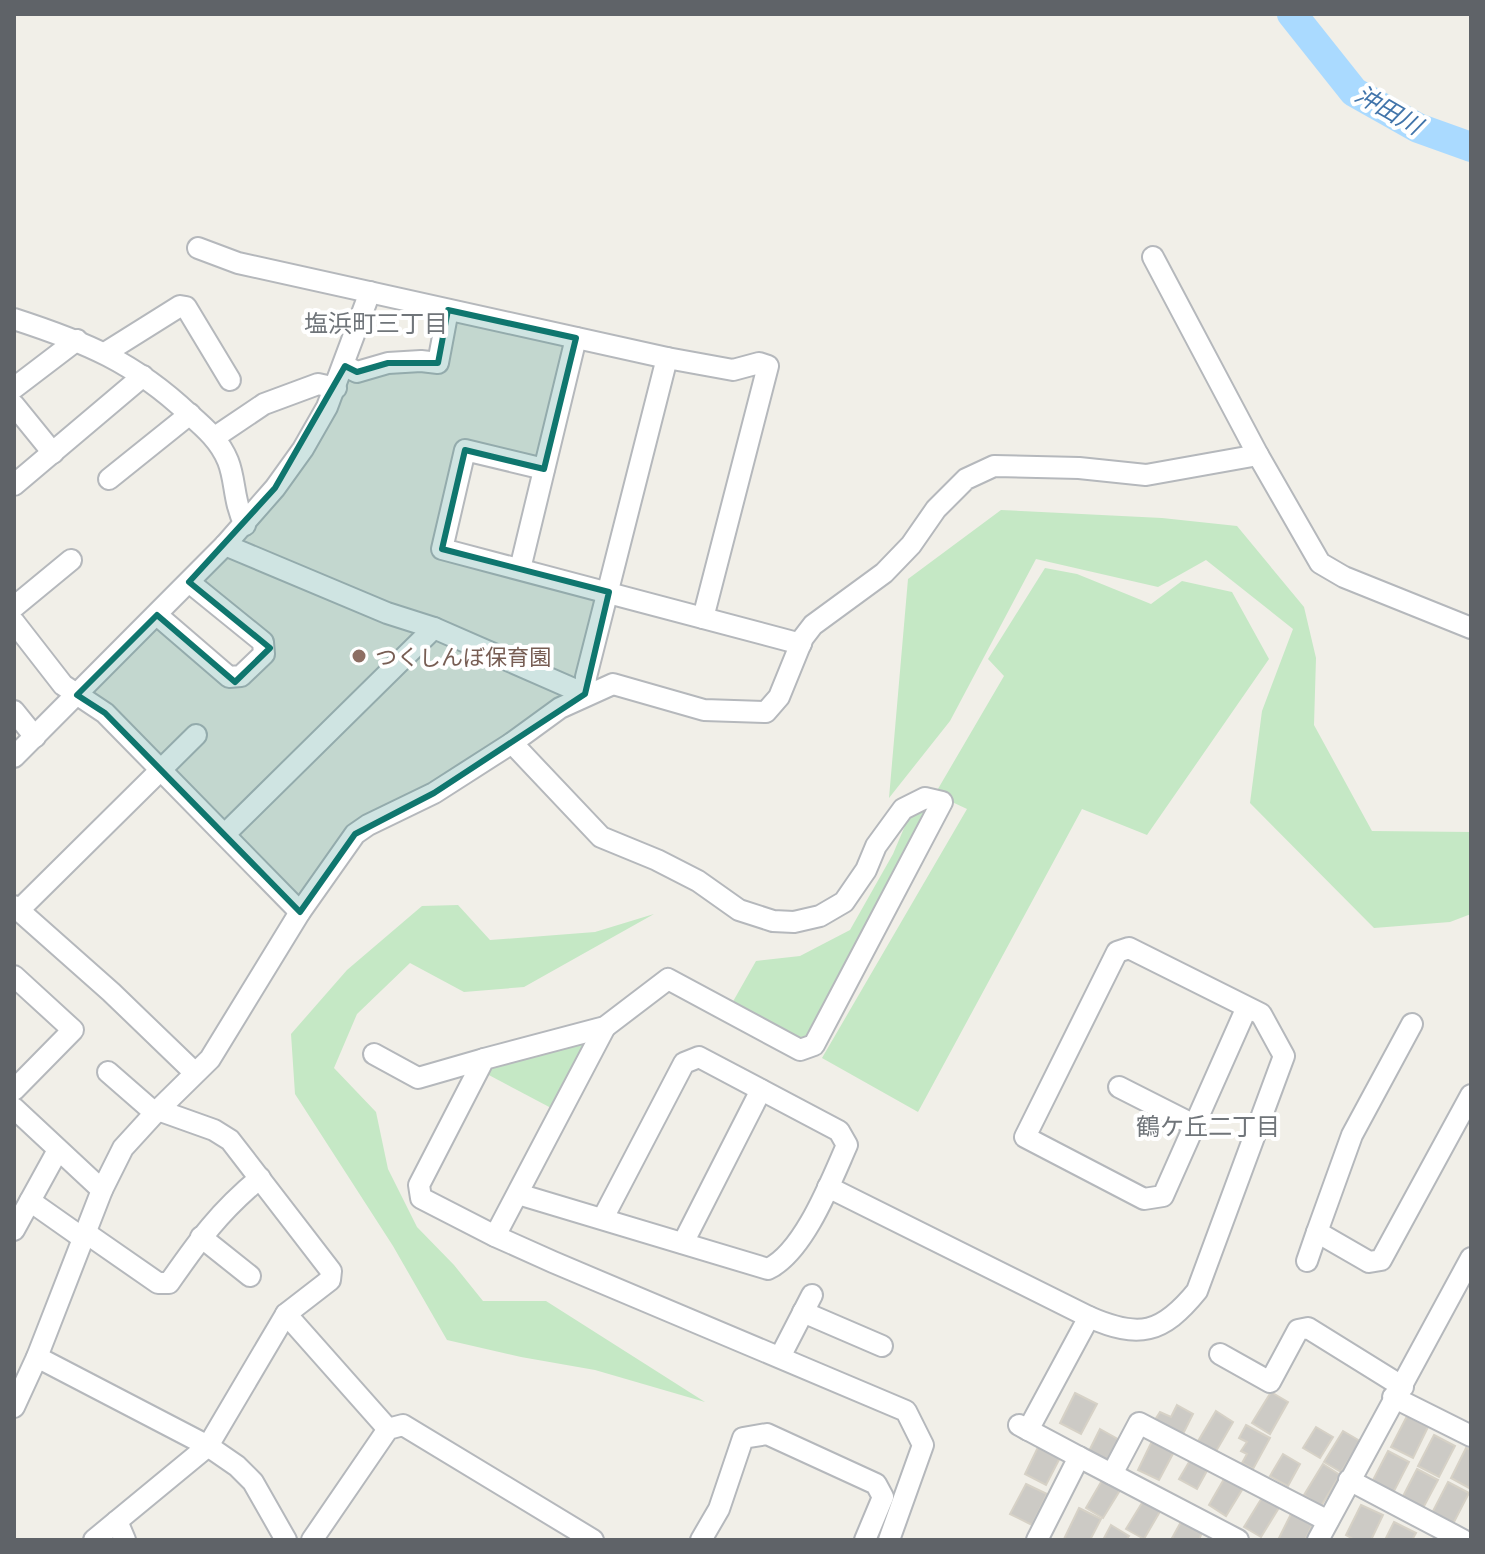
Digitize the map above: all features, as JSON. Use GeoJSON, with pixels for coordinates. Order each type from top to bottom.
{"type":"FeatureCollection","features":[{"type":"Feature","properties":{"kind":"street"},"geometry":{"type":"LineString","coordinates":[[198,248],[238,263],[667,358],[733,370],[759,363],[768,366],[703,618]]}},
{"type":"Feature","properties":{"kind":"street"},"geometry":{"type":"LineString","coordinates":[[1153,257],[1258,455],[1320,563],[1344,577],[1471,628]]}},
{"type":"Feature","properties":{"kind":"street"},"geometry":{"type":"LineString","coordinates":[[14,757],[245,525],[303,449],[336,388],[370,292]]}},
{"type":"Feature","properties":{"kind":"street"},"geometry":{"type":"LineString","coordinates":[[105,353],[180,306],[186,307],[230,380]]}},
{"type":"Feature","properties":{"kind":"street"},"geometry":{"type":"LineString","coordinates":[[345,366],[357,372],[388,363],[438,363],[448,310]]}},
{"type":"Feature","properties":{"kind":"street"},"geometry":{"type":"LineString","coordinates":[[14,319],[105,353],[166,391],[215,437],[229,462],[236,508],[245,525]]}},
{"type":"Feature","properties":{"kind":"street"},"geometry":{"type":"LineString","coordinates":[[520,569],[576,338]]}},
{"type":"Feature","properties":{"kind":"street"},"geometry":{"type":"LineString","coordinates":[[14,388],[77,340]]}},
{"type":"Feature","properties":{"kind":"street"},"geometry":{"type":"LineString","coordinates":[[585,694],[586,677],[667,358]]}},
{"type":"Feature","properties":{"kind":"street"},"geometry":{"type":"LineString","coordinates":[[14,485],[143,376]]}},
{"type":"Feature","properties":{"kind":"street"},"geometry":{"type":"LineString","coordinates":[[215,437],[228,425],[264,404],[318,384],[336,388]]}},
{"type":"Feature","properties":{"kind":"street"},"geometry":{"type":"LineString","coordinates":[[14,405],[53,453]]}},
{"type":"Feature","properties":{"kind":"street"},"geometry":{"type":"LineString","coordinates":[[109,479],[190,414]]}},
{"type":"Feature","properties":{"kind":"street"},"geometry":{"type":"LineString","coordinates":[[544,469],[465,450],[442,549],[801,644]]}},
{"type":"Feature","properties":{"kind":"street"},"geometry":{"type":"LineString","coordinates":[[14,1407],[36,1360],[102,1190],[123,1148],[210,1059],[300,912],[355,834],[434,793],[560,708],[585,694],[613,684],[704,710],[766,712],[779,697],[801,644],[813,625],[884,573],[911,545],[936,509],[966,479],[994,466],[1079,468],[1146,475],[1258,455]]}},
{"type":"Feature","properties":{"kind":"street"},"geometry":{"type":"LineString","coordinates":[[225,545],[387,613],[434,628],[585,694]]}},
{"type":"Feature","properties":{"kind":"street"},"geometry":{"type":"LineString","coordinates":[[14,607],[71,560]]}},
{"type":"Feature","properties":{"kind":"street"},"geometry":{"type":"LineString","coordinates":[[157,615],[229,677],[241,676],[264,654],[263,642],[189,582]]}},
{"type":"Feature","properties":{"kind":"street"},"geometry":{"type":"LineString","coordinates":[[14,622],[63,685],[105,713],[300,912]]}},
{"type":"Feature","properties":{"kind":"street"},"geometry":{"type":"LineString","coordinates":[[225,834],[434,628]]}},
{"type":"Feature","properties":{"kind":"street"},"geometry":{"type":"LineString","coordinates":[[14,711],[35,737]]}},
{"type":"Feature","properties":{"kind":"street"},"geometry":{"type":"LineString","coordinates":[[194,1072],[17,908],[196,735]]}},
{"type":"Feature","properties":{"kind":"street"},"geometry":{"type":"LineString","coordinates":[[374,1054],[418,1078],[605,1027],[668,979],[800,1050],[814,1045],[942,802],[925,798],[903,809],[876,846],[866,870],[844,902],[820,916],[794,922],[773,921],[739,910],[698,881],[601,837],[512,743]]}},
{"type":"Feature","properties":{"kind":"street"},"geometry":{"type":"LineString","coordinates":[[828,1187],[1089,1317],[1132,1331],[1158,1326],[1180,1312],[1197,1291],[1284,1056],[1261,1014],[1247,1007],[1129,948],[1117,952],[1021,1146],[1144,1199],[1163,1196],[1247,1007]]}},
{"type":"Feature","properties":{"kind":"street"},"geometry":{"type":"LineString","coordinates":[[14,976],[73,1030],[14,1090]]}},
{"type":"Feature","properties":{"kind":"street"},"geometry":{"type":"LineString","coordinates":[[1307,1261],[1352,1135],[1412,1024]]}},
{"type":"Feature","properties":{"kind":"street"},"geometry":{"type":"LineString","coordinates":[[495,1236],[605,1027]]}},
{"type":"Feature","properties":{"kind":"street"},"geometry":{"type":"LineString","coordinates":[[518,1194],[768,1269],[782,1262],[810,1220],[847,1145],[839,1131],[699,1057],[684,1063],[603,1218]]}},
{"type":"Feature","properties":{"kind":"street"},"geometry":{"type":"LineString","coordinates":[[484,1059],[419,1185],[421,1198],[495,1236],[906,1411],[923,1445],[889,1540]]}},
{"type":"Feature","properties":{"kind":"street"},"geometry":{"type":"LineString","coordinates":[[94,1540],[121,1531],[208,1446],[286,1314],[330,1280],[331,1271],[230,1140],[214,1130],[156,1111],[108,1072]]}},
{"type":"Feature","properties":{"kind":"street"},"geometry":{"type":"LineString","coordinates":[[1119,1087],[1194,1125]]}},
{"type":"Feature","properties":{"kind":"street"},"geometry":{"type":"LineString","coordinates":[[683,1243],[761,1090]]}},
{"type":"Feature","properties":{"kind":"street"},"geometry":{"type":"LineString","coordinates":[[1317,1232],[1369,1262],[1381,1260],[1471,1095]]}},
{"type":"Feature","properties":{"kind":"street"},"geometry":{"type":"LineString","coordinates":[[14,1108],[102,1190]]}},
{"type":"Feature","properties":{"kind":"street"},"geometry":{"type":"LineString","coordinates":[[14,1230],[58,1150]]}},
{"type":"Feature","properties":{"kind":"street"},"geometry":{"type":"LineString","coordinates":[[30,1201],[158,1283],[169,1283],[228,1205],[260,1178]]}},
{"type":"Feature","properties":{"kind":"street"},"geometry":{"type":"LineString","coordinates":[[201,1237],[250,1276]]}},
{"type":"Feature","properties":{"kind":"street"},"geometry":{"type":"LineString","coordinates":[[1318,1540],[1471,1258]]}},
{"type":"Feature","properties":{"kind":"street"},"geometry":{"type":"LineString","coordinates":[[780,1357],[807,1303],[882,1346]]}},
{"type":"Feature","properties":{"kind":"street"},"geometry":{"type":"LineString","coordinates":[[286,1314],[388,1429]]}},
{"type":"Feature","properties":{"kind":"street"},"geometry":{"type":"LineString","coordinates":[[1089,1317],[1023,1427],[1238,1540]]}},
{"type":"Feature","properties":{"kind":"street"},"geometry":{"type":"LineString","coordinates":[[1220,1354],[1270,1382],[1298,1330],[1308,1328],[1398,1392],[1471,1436]]}},
{"type":"Feature","properties":{"kind":"street"},"geometry":{"type":"LineString","coordinates":[[14,1356],[36,1360],[208,1446],[237,1466],[253,1482],[286,1540]]}},
{"type":"Feature","properties":{"kind":"street"},"geometry":{"type":"LineString","coordinates":[[1112,1474],[1139,1423],[1328,1521]]}},
{"type":"Feature","properties":{"kind":"street"},"geometry":{"type":"LineString","coordinates":[[312,1540],[388,1429],[403,1425],[593,1540]]}},
{"type":"Feature","properties":{"kind":"street"},"geometry":{"type":"LineString","coordinates":[[701,1540],[719,1509],[743,1438],[767,1434],[876,1484],[883,1497],[865,1540]]}},
{"type":"Feature","properties":{"kind":"street"},"geometry":{"type":"LineString","coordinates":[[1037,1540],[1079,1457]]}},
{"type":"Feature","properties":{"kind":"street"},"geometry":{"type":"LineString","coordinates":[[1349,1480],[1463,1540]]}},
{"type":"Feature","properties":{"kind":"highlighted area"},"geometry":{"type":"Polygon","coordinates":[[[448,310],[576,338],[544,469],[465,450],[442,549],[609,592],[585,694],[434,793],[355,834],[300,912],[105,713],[77,695],[157,615],[235,682],[270,648],[189,582],[275,488],[345,366],[357,372],[388,363],[438,363],[448,310]]]}},
{"type":"Feature","properties":{"kind":"green space"},"geometry":{"type":"Polygon","coordinates":[[[1001,510],[1162,518],[1237,526],[1304,607],[1316,658],[1314,725],[1372,831],[1471,832],[1471,914],[1450,922],[1374,928],[1250,803],[1262,711],[1293,629],[1206,560],[1158,587],[1036,559],[950,721],[889,798],[908,579],[1001,510]]]}},
{"type":"Feature","properties":{"kind":"green space"},"geometry":{"type":"Polygon","coordinates":[[[1045,568],[1077,574],[1151,604],[1182,581],[1232,592],[1269,659],[1147,835],[1082,809],[918,1112],[822,1058],[967,809],[935,794],[1004,676],[988,659],[1045,568]]]}},
{"type":"Feature","properties":{"kind":"green space"},"geometry":{"type":"Polygon","coordinates":[[[926,804],[932,808],[811,1037],[800,1041],[731,1005],[756,961],[800,956],[850,930],[893,854],[910,814],[926,804]]]}},
{"type":"Feature","properties":{"kind":"green space"},"geometry":{"type":"Polygon","coordinates":[[[458,905],[490,940],[595,932],[654,914],[524,987],[464,992],[410,963],[357,1014],[334,1068],[376,1112],[388,1169],[417,1227],[483,1301],[546,1301],[705,1402],[595,1370],[447,1340],[393,1246],[295,1094],[291,1034],[347,970],[422,906],[458,905]]]}},
{"type":"Feature","properties":{"kind":"green space"},"geometry":{"type":"Polygon","coordinates":[[[584,1040],[587,1045],[553,1109],[485,1073],[488,1066],[584,1040]]]}},
{"type":"Feature","properties":{"kind":"building"},"geometry":{"type":"Polygon","coordinates":[[[1271,1392],[1288,1402],[1270,1434],[1252,1423],[1271,1392]]]}},
{"type":"Feature","properties":{"kind":"building"},"geometry":{"type":"Polygon","coordinates":[[[1075,1393],[1097,1404],[1081,1434],[1060,1423],[1075,1393]]]}},
{"type":"Feature","properties":{"kind":"building"},"geometry":{"type":"Polygon","coordinates":[[[1177,1405],[1193,1414],[1181,1438],[1153,1423],[1160,1412],[1171,1417],[1177,1405]]]}},
{"type":"Feature","properties":{"kind":"building"},"geometry":{"type":"Polygon","coordinates":[[[1216,1411],[1233,1422],[1215,1453],[1197,1443],[1216,1411]]]}},
{"type":"Feature","properties":{"kind":"building"},"geometry":{"type":"Polygon","coordinates":[[[1407,1416],[1428,1427],[1413,1458],[1391,1447],[1407,1416]]]}},
{"type":"Feature","properties":{"kind":"building"},"geometry":{"type":"Polygon","coordinates":[[[1246,1425],[1270,1438],[1253,1469],[1242,1463],[1247,1454],[1241,1451],[1247,1442],[1239,1438],[1246,1425]]]}},
{"type":"Feature","properties":{"kind":"building"},"geometry":{"type":"Polygon","coordinates":[[[1316,1427],[1333,1437],[1320,1458],[1303,1448],[1316,1427]]]}},
{"type":"Feature","properties":{"kind":"building"},"geometry":{"type":"Polygon","coordinates":[[[1100,1429],[1121,1441],[1110,1462],[1089,1451],[1100,1429]]]}},
{"type":"Feature","properties":{"kind":"building"},"geometry":{"type":"Polygon","coordinates":[[[1343,1431],[1360,1441],[1341,1472],[1324,1462],[1343,1431]]]}},
{"type":"Feature","properties":{"kind":"building"},"geometry":{"type":"Polygon","coordinates":[[[1434,1435],[1455,1446],[1439,1477],[1418,1466],[1434,1435]]]}},
{"type":"Feature","properties":{"kind":"building"},"geometry":{"type":"Polygon","coordinates":[[[1153,1439],[1175,1450],[1159,1480],[1138,1470],[1153,1439]]]}},
{"type":"Feature","properties":{"kind":"building"},"geometry":{"type":"Polygon","coordinates":[[[1040,1443],[1062,1454],[1046,1485],[1025,1474],[1040,1443]]]}},
{"type":"Feature","properties":{"kind":"building"},"geometry":{"type":"Polygon","coordinates":[[[1466,1448],[1471,1450],[1471,1489],[1451,1478],[1466,1448]]]}},
{"type":"Feature","properties":{"kind":"building"},"geometry":{"type":"Polygon","coordinates":[[[1388,1451],[1409,1462],[1393,1493],[1372,1482],[1388,1451]]]}},
{"type":"Feature","properties":{"kind":"building"},"geometry":{"type":"Polygon","coordinates":[[[1283,1454],[1300,1464],[1288,1486],[1270,1476],[1283,1454]]]}},
{"type":"Feature","properties":{"kind":"building"},"geometry":{"type":"Polygon","coordinates":[[[1192,1457],[1209,1467],[1197,1489],[1179,1479],[1192,1457]]]}},
{"type":"Feature","properties":{"kind":"building"},"geometry":{"type":"Polygon","coordinates":[[[1323,1464],[1340,1475],[1321,1506],[1304,1495],[1323,1464]]]}},
{"type":"Feature","properties":{"kind":"building"},"geometry":{"type":"Polygon","coordinates":[[[1417,1469],[1438,1480],[1422,1510],[1401,1500],[1417,1469]]]}},
{"type":"Feature","properties":{"kind":"building"},"geometry":{"type":"Polygon","coordinates":[[[1227,1474],[1245,1485],[1226,1516],[1209,1505],[1227,1474]]]}},
{"type":"Feature","properties":{"kind":"building"},"geometry":{"type":"Polygon","coordinates":[[[1104,1477],[1122,1487],[1103,1518],[1086,1508],[1104,1477]]]}},
{"type":"Feature","properties":{"kind":"building"},"geometry":{"type":"Polygon","coordinates":[[[1448,1482],[1469,1493],[1453,1524],[1432,1513],[1448,1482]]]}},
{"type":"Feature","properties":{"kind":"building"},"geometry":{"type":"Polygon","coordinates":[[[1026,1484],[1047,1494],[1032,1525],[1010,1514],[1026,1484]]]}},
{"type":"Feature","properties":{"kind":"building"},"geometry":{"type":"Polygon","coordinates":[[[1263,1496],[1280,1506],[1261,1537],[1244,1527],[1263,1496]]]}},
{"type":"Feature","properties":{"kind":"building"},"geometry":{"type":"Polygon","coordinates":[[[1145,1498],[1162,1508],[1144,1539],[1126,1529],[1145,1498]]]}},
{"type":"Feature","properties":{"kind":"building"},"geometry":{"type":"Polygon","coordinates":[[[1361,1505],[1383,1515],[1371,1540],[1355,1540],[1346,1535],[1361,1505]]]}},
{"type":"Feature","properties":{"kind":"building"},"geometry":{"type":"Polygon","coordinates":[[[1079,1508],[1101,1519],[1090,1540],[1066,1540],[1064,1539],[1079,1508]]]}},
{"type":"Feature","properties":{"kind":"building"},"geometry":{"type":"Polygon","coordinates":[[[1292,1512],[1313,1523],[1305,1540],[1278,1540],[1292,1512]]]}},
{"type":"Feature","properties":{"kind":"building"},"geometry":{"type":"Polygon","coordinates":[[[1182,1520],[1203,1530],[1199,1540],[1171,1540],[1182,1520]]]}},
{"type":"Feature","properties":{"kind":"building"},"geometry":{"type":"Polygon","coordinates":[[[1394,1522],[1416,1533],[1412,1540],[1385,1540],[1394,1522]]]}},
{"type":"Feature","properties":{"kind":"building"},"geometry":{"type":"Polygon","coordinates":[[[1111,1525],[1129,1536],[1126,1540],[1103,1540],[1111,1525]]]}},
{"type":"Feature","properties":{"kind":"waterway","name":"沖田川"},"geometry":{"type":"LineString","coordinates":[[1292,14],[1354,92],[1418,128],[1471,147]]}},
{"type":"Feature","properties":{"kind":"place","name":"つくしんぼ保育園"},"geometry":{"type":"Point","coordinates":[359,656]}},
{"type":"Feature","properties":{"kind":"district","name":"塩浜町三丁目"},"geometry":{"type":"Point","coordinates":[376,322]}},
{"type":"Feature","properties":{"kind":"district","name":"鶴ケ丘二丁目"},"geometry":{"type":"Point","coordinates":[1208,1125]}}]}
